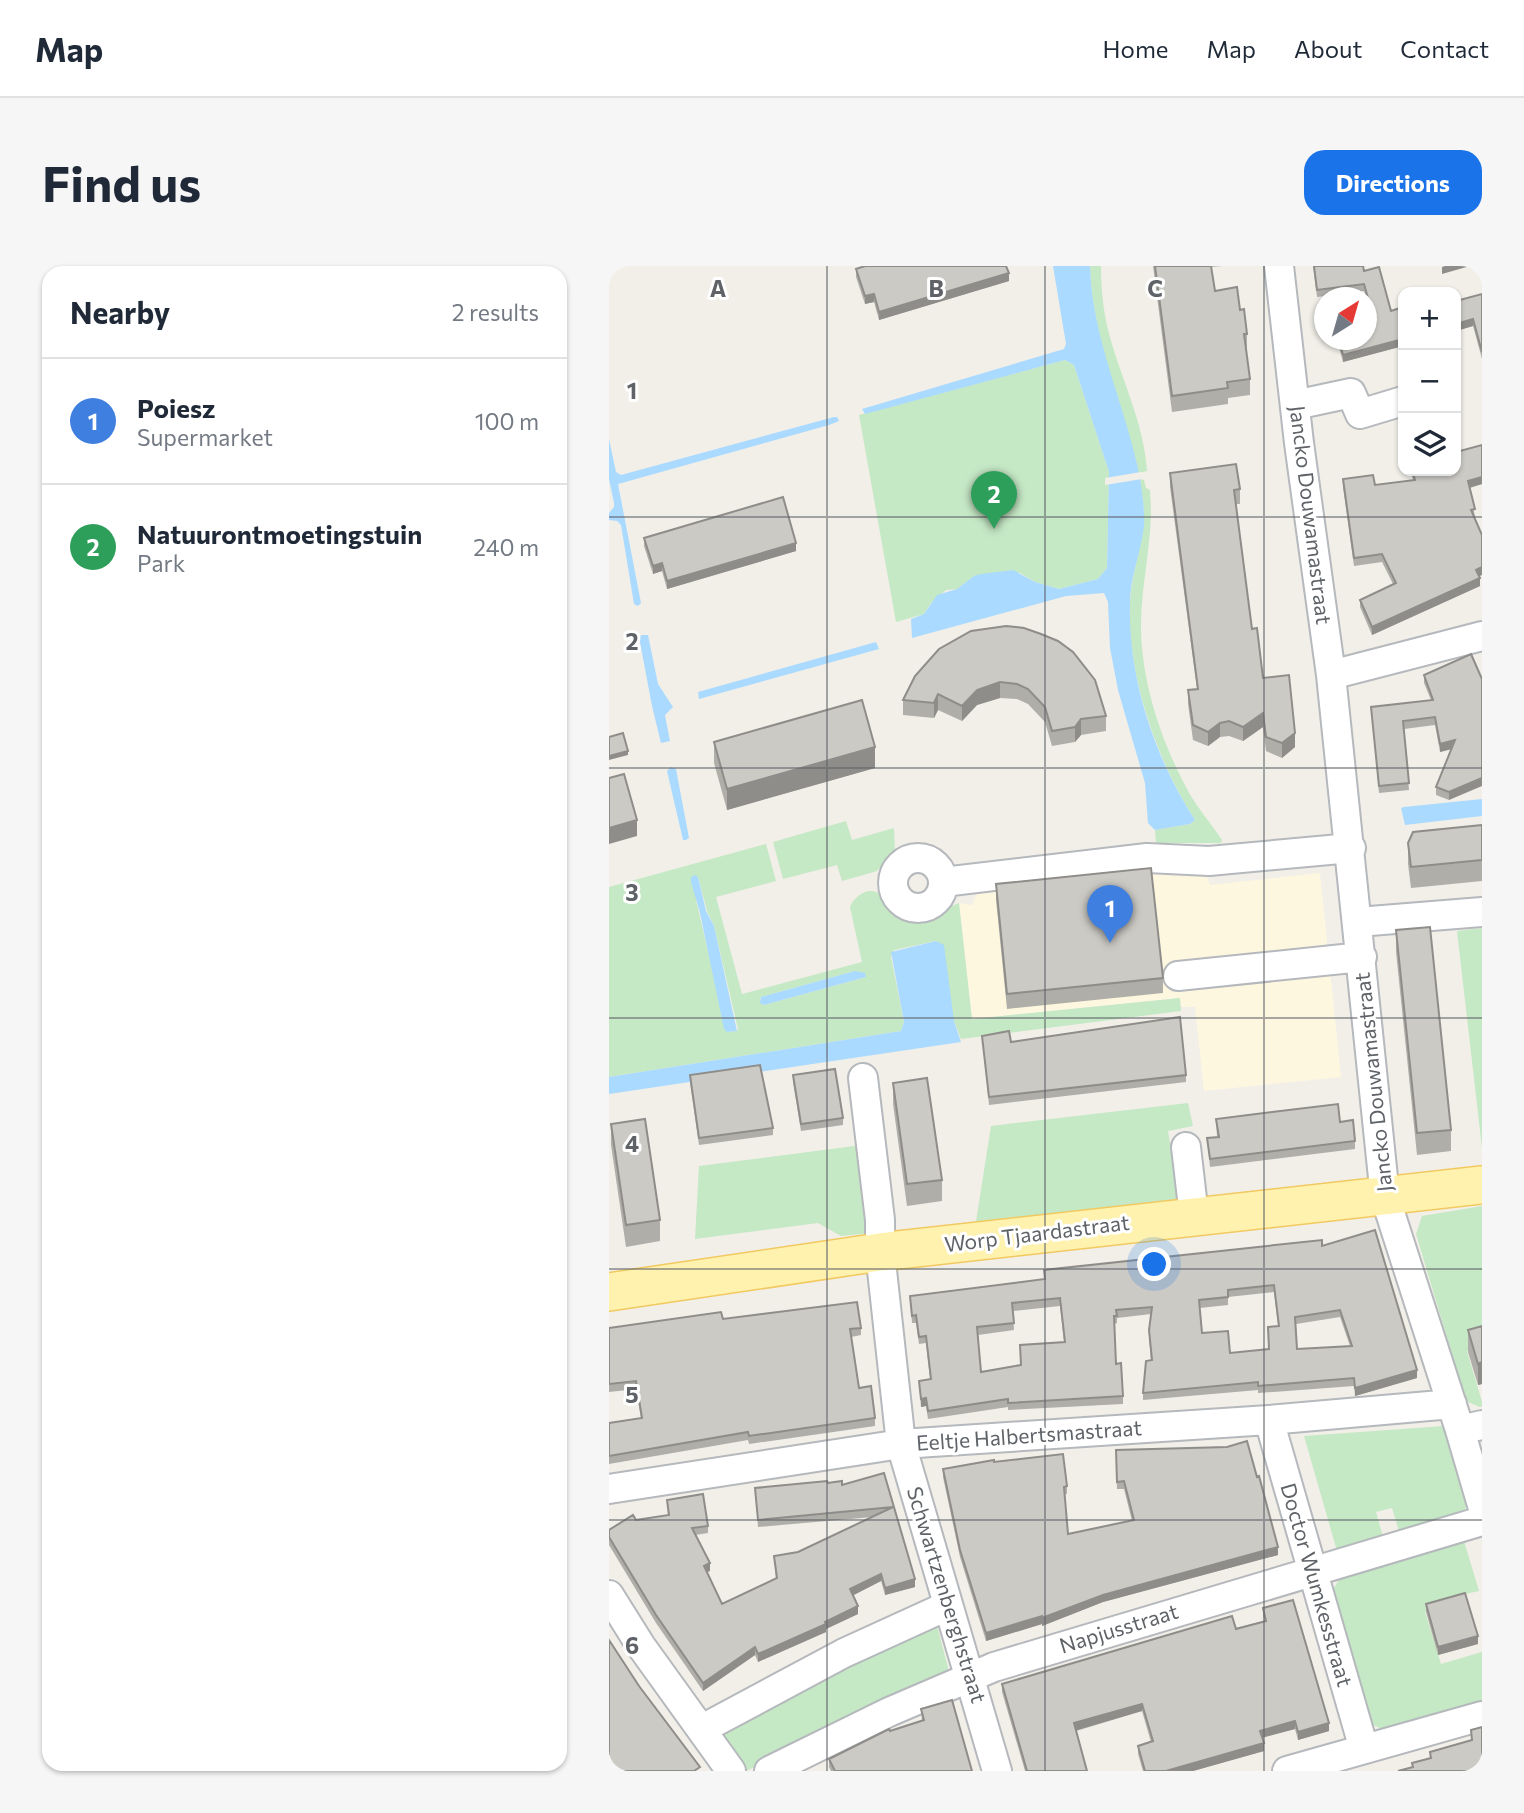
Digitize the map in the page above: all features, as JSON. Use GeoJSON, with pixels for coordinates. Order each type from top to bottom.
{"type":"FeatureCollection","features":[{"type":"Feature","properties":{"kind":"main road","name":"Worp Tjaardastraat"},"geometry":{"type":"LineString","coordinates":[[609,1292],[880,1252],[1482,1185]]}},
{"type":"Feature","properties":{"kind":"street","name":"Jancko Douwamastraat"},"geometry":{"type":"LineString","coordinates":[[1279,266],[1351,848],[1385,1197],[1465,1420]]}},
{"type":"Feature","properties":{"kind":"street"},"geometry":{"type":"LineString","coordinates":[[1295,405],[1351,393],[1360,414],[1398,403]]}},
{"type":"Feature","properties":{"kind":"street"},"geometry":{"type":"LineString","coordinates":[[1331,675],[1482,636]]}},
{"type":"Feature","properties":{"kind":"street"},"geometry":{"type":"LineString","coordinates":[[943,882],[1147,858],[1209,861],[1351,848]]}},
{"type":"Feature","properties":{"kind":"street"},"geometry":{"type":"LineString","coordinates":[[1358,922],[1482,912]]}},
{"type":"Feature","properties":{"kind":"street"},"geometry":{"type":"LineString","coordinates":[[1178,976],[1361,957]]}},
{"type":"Feature","properties":{"kind":"street"},"geometry":{"type":"LineString","coordinates":[[863,1078],[880,1220],[880,1252]]}},
{"type":"Feature","properties":{"kind":"street"},"geometry":{"type":"LineString","coordinates":[[1186,1147],[1194,1216]]}},
{"type":"Feature","properties":{"kind":"street","name":"Schwartzenberghstraat"},"geometry":{"type":"LineString","coordinates":[[880,1252],[901,1444],[997,1771]]}},
{"type":"Feature","properties":{"kind":"street","name":"Eeltje Halbertsmastraat"},"geometry":{"type":"LineString","coordinates":[[609,1489],[901,1444],[1269,1420],[1465,1420]]}},
{"type":"Feature","properties":{"kind":"street","name":"Doctor Wumkesstraat"},"geometry":{"type":"LineString","coordinates":[[1269,1420],[1364,1749]]}},
{"type":"Feature","properties":{"kind":"street"},"geometry":{"type":"LineString","coordinates":[[1465,1420],[1482,1505]]}},
{"type":"Feature","properties":{"kind":"street","name":"Napjusstraat"},"geometry":{"type":"LineString","coordinates":[[769,1771],[889,1712],[994,1667],[1482,1521]]}},
{"type":"Feature","properties":{"kind":"street"},"geometry":{"type":"LineString","coordinates":[[609,1595],[641,1646],[731,1771]]}},
{"type":"Feature","properties":{"kind":"street"},"geometry":{"type":"LineString","coordinates":[[702,1728],[844,1654],[947,1606]]}},
{"type":"Feature","properties":{"kind":"street"},"geometry":{"type":"LineString","coordinates":[[1287,1771],[1482,1716]]}},
{"type":"Feature","properties":{"kind":"shaded area"},"geometry":{"type":"Polygon","coordinates":[[[1152,871],[1205,872],[1210,885],[1320,873],[1341,1077],[1204,1091],[1195,1007],[1181,1007],[1180,998],[972,1019],[959,903],[972,905],[979,889],[1152,871]]]}},
{"type":"Feature","properties":{"kind":"green space"},"geometry":{"type":"Polygon","coordinates":[[[1090,266],[1101,266],[1108,330],[1137,417],[1147,471],[1138,473],[1108,370],[1096,319],[1090,266]]]}},
{"type":"Feature","properties":{"kind":"green space"},"geometry":{"type":"Polygon","coordinates":[[[1065,360],[1074,365],[1109,472],[1107,568],[1098,579],[1059,589],[1035,582],[1020,573],[974,576],[957,589],[946,590],[931,603],[924,614],[896,622],[859,415],[1065,360]]]}},
{"type":"Feature","properties":{"kind":"green space"},"geometry":{"type":"Polygon","coordinates":[[[1140,479],[1144,480],[1146,488],[1150,490],[1151,508],[1141,621],[1148,687],[1161,731],[1178,772],[1192,798],[1222,840],[1221,843],[1156,843],[1155,830],[1190,824],[1195,820],[1181,797],[1157,744],[1133,657],[1130,601],[1144,521],[1140,479]]]}},
{"type":"Feature","properties":{"kind":"green space"},"geometry":{"type":"Polygon","coordinates":[[[846,821],[852,840],[894,828],[895,852],[877,871],[842,881],[837,865],[783,879],[773,842],[846,821]]]}},
{"type":"Feature","properties":{"kind":"green space"},"geometry":{"type":"Polygon","coordinates":[[[766,844],[776,881],[716,897],[742,994],[862,962],[850,907],[859,896],[872,891],[881,895],[895,914],[914,922],[927,921],[959,903],[972,1019],[1180,998],[1181,1011],[961,1039],[954,1021],[936,941],[894,950],[891,957],[904,1022],[901,1031],[609,1077],[609,887],[766,844]],[[698,877],[696,900],[727,1032],[737,1031],[714,926],[698,877]],[[855,971],[761,997],[760,1000],[764,1005],[866,977],[855,971]]]}},
{"type":"Feature","properties":{"kind":"green space"},"geometry":{"type":"Polygon","coordinates":[[[1482,928],[1482,1148],[1457,931],[1482,928]]]}},
{"type":"Feature","properties":{"kind":"green space"},"geometry":{"type":"Polygon","coordinates":[[[1188,1103],[1193,1126],[1168,1131],[1180,1206],[975,1228],[991,1126],[1188,1103]]]}},
{"type":"Feature","properties":{"kind":"green space"},"geometry":{"type":"Polygon","coordinates":[[[862,1145],[872,1233],[841,1236],[818,1223],[695,1239],[699,1166],[862,1145]]]}},
{"type":"Feature","properties":{"kind":"green space"},"geometry":{"type":"Polygon","coordinates":[[[1482,1206],[1482,1345],[1467,1351],[1482,1402],[1480,1407],[1466,1401],[1416,1234],[1422,1216],[1482,1206]]]}},
{"type":"Feature","properties":{"kind":"green space"},"geometry":{"type":"Polygon","coordinates":[[[1444,1426],[1467,1502],[1465,1510],[1399,1531],[1392,1508],[1376,1512],[1383,1537],[1337,1551],[1304,1436],[1444,1426]]]}},
{"type":"Feature","properties":{"kind":"green space"},"geometry":{"type":"Polygon","coordinates":[[[1464,1541],[1479,1591],[1457,1596],[1458,1602],[1425,1612],[1441,1664],[1482,1652],[1482,1702],[1384,1730],[1369,1723],[1331,1593],[1340,1578],[1464,1541]]]}},
{"type":"Feature","properties":{"kind":"green space"},"geometry":{"type":"Polygon","coordinates":[[[937,1626],[950,1675],[746,1771],[743,1771],[715,1735],[838,1668],[937,1626]]]}},
{"type":"Feature","properties":{"kind":"water"},"geometry":{"type":"Polygon","coordinates":[[[1053,266],[1090,266],[1092,293],[1103,347],[1134,451],[1143,502],[1144,526],[1130,594],[1131,632],[1139,689],[1156,744],[1195,820],[1190,824],[1155,830],[1148,823],[1145,783],[1118,690],[1110,648],[1108,602],[1104,593],[1066,596],[912,638],[911,619],[924,614],[937,595],[957,589],[974,576],[1013,570],[1035,582],[1059,589],[1098,579],[1107,568],[1109,472],[1074,365],[1065,360],[865,414],[862,409],[1064,349],[1066,344],[1053,266]]]}},
{"type":"Feature","properties":{"kind":"water"},"geometry":{"type":"Polygon","coordinates":[[[834,417],[839,421],[618,484],[641,603],[638,606],[634,604],[621,525],[617,521],[609,520],[614,503],[609,479],[609,439],[616,472],[621,475],[834,417]]]}},
{"type":"Feature","properties":{"kind":"water"},"geometry":{"type":"Polygon","coordinates":[[[648,635],[658,684],[673,707],[665,715],[670,741],[661,743],[639,637],[648,635]]]}},
{"type":"Feature","properties":{"kind":"water"},"geometry":{"type":"Polygon","coordinates":[[[876,642],[879,649],[699,699],[698,692],[876,642]]]}},
{"type":"Feature","properties":{"kind":"water"},"geometry":{"type":"Polygon","coordinates":[[[671,767],[676,769],[689,838],[686,840],[683,840],[667,771],[671,767]]]}},
{"type":"Feature","properties":{"kind":"water"},"geometry":{"type":"Polygon","coordinates":[[[1482,799],[1482,816],[1405,825],[1401,808],[1404,807],[1482,799]]]}},
{"type":"Feature","properties":{"kind":"water"},"geometry":{"type":"Polygon","coordinates":[[[691,877],[698,877],[706,911],[714,926],[737,1031],[727,1032],[724,1029],[691,882],[691,877]]]}},
{"type":"Feature","properties":{"kind":"water"},"geometry":{"type":"Polygon","coordinates":[[[936,941],[944,945],[954,1021],[961,1042],[609,1094],[609,1077],[901,1031],[904,1022],[891,952],[936,941]]]}},
{"type":"Feature","properties":{"kind":"water"},"geometry":{"type":"Polygon","coordinates":[[[855,971],[865,973],[866,977],[764,1005],[760,1003],[761,997],[855,971]]]}},
{"type":"Feature","properties":{"kind":"pier"},"geometry":{"type":"Polygon","coordinates":[[[1141,472],[1142,479],[1105,485],[1105,478],[1141,472]]]}},
{"type":"Feature","properties":{"kind":"building"},"geometry":{"type":"Polygon","coordinates":[[[865,266],[1006,266],[1009,273],[879,312],[874,294],[865,296],[856,269],[865,266]]]}},
{"type":"Feature","properties":{"kind":"building"},"geometry":{"type":"Polygon","coordinates":[[[1155,266],[1211,266],[1215,291],[1237,287],[1240,310],[1244,309],[1247,334],[1244,334],[1250,379],[1227,382],[1228,388],[1172,396],[1155,266]]]}},
{"type":"Feature","properties":{"kind":"building"},"geometry":{"type":"Polygon","coordinates":[[[1314,266],[1363,266],[1364,271],[1379,267],[1391,311],[1398,309],[1398,340],[1377,346],[1377,287],[1365,287],[1364,284],[1317,287],[1314,266]]]}},
{"type":"Feature","properties":{"kind":"building"},"geometry":{"type":"Polygon","coordinates":[[[1482,294],[1482,352],[1473,319],[1461,323],[1461,300],[1482,294]]]}},
{"type":"Feature","properties":{"kind":"building"},"geometry":{"type":"Polygon","coordinates":[[[1342,350],[1362,350],[1343,355],[1342,350]]]}},
{"type":"Feature","properties":{"kind":"building"},"geometry":{"type":"Polygon","coordinates":[[[1482,445],[1482,477],[1468,481],[1475,509],[1471,510],[1482,535],[1482,567],[1476,570],[1480,578],[1372,627],[1360,600],[1396,583],[1382,554],[1354,558],[1343,479],[1373,475],[1375,485],[1415,480],[1414,476],[1461,476],[1461,451],[1482,445]]]}},
{"type":"Feature","properties":{"kind":"building"},"geometry":{"type":"Polygon","coordinates":[[[1236,464],[1240,489],[1234,490],[1252,629],[1257,628],[1263,678],[1289,675],[1295,733],[1282,743],[1266,737],[1263,713],[1243,727],[1229,721],[1220,723],[1208,732],[1193,725],[1188,690],[1198,689],[1170,473],[1236,464]]]}},
{"type":"Feature","properties":{"kind":"building"},"geometry":{"type":"Polygon","coordinates":[[[783,497],[796,543],[667,581],[662,563],[653,566],[644,538],[783,497]]]}},
{"type":"Feature","properties":{"kind":"building"},"geometry":{"type":"Polygon","coordinates":[[[1006,626],[1041,634],[1058,641],[1073,652],[1095,680],[1106,716],[1081,719],[1075,727],[1052,731],[1045,707],[1028,689],[1017,684],[1000,682],[977,690],[962,706],[938,694],[934,703],[903,700],[915,676],[939,649],[971,631],[1006,626]]]}},
{"type":"Feature","properties":{"kind":"building"},"geometry":{"type":"Polygon","coordinates":[[[1471,654],[1482,679],[1482,778],[1449,792],[1436,787],[1455,740],[1440,744],[1435,717],[1403,721],[1409,783],[1379,786],[1371,707],[1433,700],[1424,675],[1471,654]]]}},
{"type":"Feature","properties":{"kind":"building"},"geometry":{"type":"Polygon","coordinates":[[[862,700],[875,747],[727,789],[714,742],[862,700]]]}},
{"type":"Feature","properties":{"kind":"building"},"geometry":{"type":"Polygon","coordinates":[[[623,733],[628,751],[609,756],[609,737],[623,733]]]}},
{"type":"Feature","properties":{"kind":"building"},"geometry":{"type":"Polygon","coordinates":[[[624,774],[637,820],[609,828],[609,778],[624,774]]]}},
{"type":"Feature","properties":{"kind":"building"},"geometry":{"type":"Polygon","coordinates":[[[1482,825],[1482,860],[1411,867],[1408,843],[1413,832],[1482,825]]]}},
{"type":"Feature","properties":{"kind":"building"},"geometry":{"type":"Polygon","coordinates":[[[1151,868],[1163,978],[1007,994],[996,884],[1151,868]]]}},
{"type":"Feature","properties":{"kind":"building"},"geometry":{"type":"Polygon","coordinates":[[[1430,927],[1451,1130],[1417,1133],[1396,930],[1430,927]]]}},
{"type":"Feature","properties":{"kind":"building"},"geometry":{"type":"Polygon","coordinates":[[[1180,1017],[1186,1075],[989,1097],[982,1036],[1009,1031],[1011,1042],[1180,1017]]]}},
{"type":"Feature","properties":{"kind":"building"},"geometry":{"type":"Polygon","coordinates":[[[760,1065],[773,1128],[699,1138],[690,1075],[760,1065]]]}},
{"type":"Feature","properties":{"kind":"building"},"geometry":{"type":"Polygon","coordinates":[[[835,1069],[843,1118],[801,1124],[793,1075],[835,1069]]]}},
{"type":"Feature","properties":{"kind":"building"},"geometry":{"type":"Polygon","coordinates":[[[927,1078],[942,1180],[907,1184],[893,1083],[927,1078]]]}},
{"type":"Feature","properties":{"kind":"building"},"geometry":{"type":"Polygon","coordinates":[[[1338,1104],[1340,1122],[1353,1120],[1355,1141],[1210,1159],[1207,1138],[1219,1137],[1216,1119],[1338,1104]]]}},
{"type":"Feature","properties":{"kind":"building"},"geometry":{"type":"Polygon","coordinates":[[[645,1119],[660,1220],[626,1225],[611,1124],[645,1119]]]}},
{"type":"Feature","properties":{"kind":"building"},"geometry":{"type":"Polygon","coordinates":[[[1375,1230],[1417,1370],[1355,1388],[1354,1378],[1258,1386],[1258,1382],[1143,1393],[1146,1361],[1152,1360],[1149,1330],[1152,1307],[1116,1310],[1117,1316],[1114,1316],[1116,1364],[1121,1363],[1123,1396],[1008,1403],[1008,1399],[928,1411],[926,1398],[921,1399],[919,1381],[931,1379],[926,1336],[919,1337],[916,1315],[912,1316],[910,1296],[1045,1279],[1044,1270],[1322,1240],[1322,1246],[1375,1230]],[[1274,1285],[1228,1290],[1228,1297],[1199,1300],[1202,1333],[1228,1331],[1230,1353],[1269,1349],[1268,1327],[1279,1326],[1274,1285]],[[1060,1298],[1012,1303],[1014,1323],[977,1327],[981,1372],[1021,1365],[1020,1345],[1065,1342],[1060,1298]],[[1340,1310],[1295,1317],[1297,1349],[1352,1346],[1340,1310]]]}},
{"type":"Feature","properties":{"kind":"building"},"geometry":{"type":"Polygon","coordinates":[[[857,1302],[861,1328],[850,1329],[859,1388],[871,1386],[875,1418],[749,1436],[748,1432],[609,1456],[609,1423],[642,1418],[636,1381],[609,1384],[609,1328],[721,1312],[723,1319],[857,1302]]]}},
{"type":"Feature","properties":{"kind":"building"},"geometry":{"type":"Polygon","coordinates":[[[1482,1326],[1482,1362],[1478,1364],[1468,1330],[1482,1326]]]}},
{"type":"Feature","properties":{"kind":"building"},"geometry":{"type":"Polygon","coordinates":[[[1247,1441],[1278,1547],[1103,1595],[1042,1618],[986,1633],[960,1550],[943,1469],[994,1460],[1063,1454],[1068,1534],[1134,1520],[1124,1481],[1117,1482],[1116,1450],[1227,1447],[1247,1441]]]}},
{"type":"Feature","properties":{"kind":"building"},"geometry":{"type":"Polygon","coordinates":[[[884,1473],[915,1579],[885,1588],[881,1574],[850,1589],[858,1606],[825,1622],[826,1624],[758,1654],[755,1647],[703,1683],[656,1615],[609,1537],[609,1530],[633,1515],[636,1520],[669,1515],[667,1500],[703,1494],[708,1526],[692,1528],[710,1563],[704,1566],[722,1604],[777,1578],[774,1556],[798,1552],[893,1507],[758,1520],[755,1488],[827,1481],[842,1481],[842,1485],[884,1473]]]}},
{"type":"Feature","properties":{"kind":"building"},"geometry":{"type":"Polygon","coordinates":[[[1465,1593],[1478,1636],[1438,1647],[1426,1604],[1465,1593]]]}},
{"type":"Feature","properties":{"kind":"building"},"geometry":{"type":"Polygon","coordinates":[[[1293,1600],[1329,1723],[1298,1732],[1295,1721],[1260,1731],[1264,1743],[1166,1771],[1145,1771],[1138,1746],[1153,1741],[1142,1704],[1074,1723],[1087,1771],[1027,1771],[1002,1684],[1232,1616],[1236,1629],[1266,1621],[1263,1608],[1293,1600]]]}},
{"type":"Feature","properties":{"kind":"building"},"geometry":{"type":"Polygon","coordinates":[[[609,1640],[639,1686],[700,1767],[694,1771],[609,1771],[609,1640]]]}},
{"type":"Feature","properties":{"kind":"building"},"geometry":{"type":"Polygon","coordinates":[[[952,1700],[972,1771],[835,1771],[829,1759],[889,1729],[890,1731],[924,1720],[921,1709],[952,1700]]]}},
{"type":"Feature","properties":{"kind":"building"},"geometry":{"type":"Polygon","coordinates":[[[1482,1727],[1482,1771],[1398,1771],[1413,1767],[1412,1763],[1431,1758],[1430,1752],[1472,1740],[1471,1730],[1482,1727]]]}},
{"type":"Feature","properties":{"kind":"place","name":"Natuurontmoetingstuin"},"geometry":{"type":"Point","coordinates":[994,529]}},
{"type":"Feature","properties":{"kind":"place","name":"Poiesz"},"geometry":{"type":"Point","coordinates":[1110,943]}}]}
